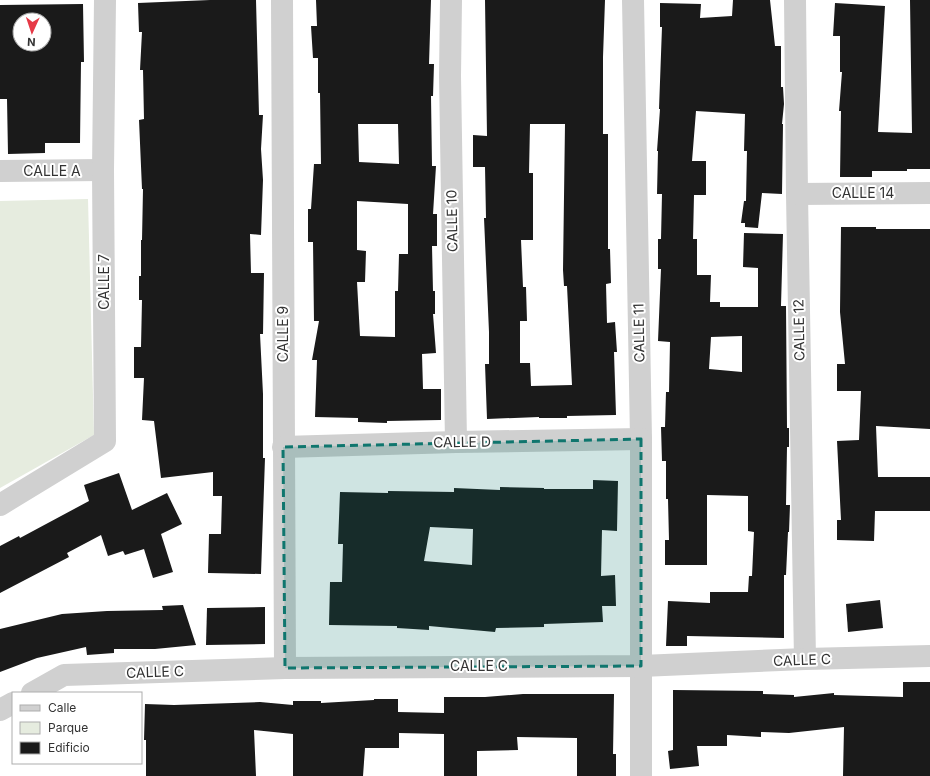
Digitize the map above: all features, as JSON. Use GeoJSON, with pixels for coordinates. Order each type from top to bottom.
{"type":"FeatureCollection","features":[{"type":"Feature","properties":{"kind":"street","name":"CALLE 7"},"geometry":{"type":"LineString","coordinates":[[0,505],[105,441],[103,170],[105,0]]}},
{"type":"Feature","properties":{"kind":"street","name":"CALLE 9"},"geometry":{"type":"LineString","coordinates":[[282,0],[285,668]]}},
{"type":"Feature","properties":{"kind":"street","name":"CALLE 10"},"geometry":{"type":"LineString","coordinates":[[451,0],[450,76],[456,442]]}},
{"type":"Feature","properties":{"kind":"street","name":"CALLE 11"},"geometry":{"type":"LineString","coordinates":[[633,0],[641,439],[641,776]]}},
{"type":"Feature","properties":{"kind":"street","name":"CALLE 12"},"geometry":{"type":"LineString","coordinates":[[795,0],[805,659]]}},
{"type":"Feature","properties":{"kind":"street","name":"CALLE A"},"geometry":{"type":"LineString","coordinates":[[0,171],[103,170]]}},
{"type":"Feature","properties":{"kind":"street","name":"CALLE 14"},"geometry":{"type":"LineString","coordinates":[[797,194],[930,193]]}},
{"type":"Feature","properties":{"kind":"street","name":"CALLE D"},"geometry":{"type":"LineString","coordinates":[[283,447],[641,439]]}},
{"type":"Feature","properties":{"kind":"street","name":"CALLE C"},"geometry":{"type":"LineString","coordinates":[[34,692],[64,675],[285,668],[641,666],[805,659],[930,656]]}},
{"type":"Feature","properties":{"kind":"street"},"geometry":{"type":"LineString","coordinates":[[0,710],[12,704]]}},
{"type":"Feature","properties":{"kind":"highlighted area"},"geometry":{"type":"Polygon","coordinates":[[[641,439],[641,666],[285,668],[283,447],[641,439]]]}},
{"type":"Feature","properties":{"kind":"green space"},"geometry":{"type":"Polygon","coordinates":[[[88,199],[94,435],[0,488],[0,201],[88,199]]]}},
{"type":"Feature","properties":{"kind":"building"},"geometry":{"type":"Polygon","coordinates":[[[256,0],[259,115],[263,115],[261,149],[263,180],[261,235],[250,234],[251,273],[264,273],[263,334],[260,334],[263,394],[263,458],[265,458],[261,574],[208,573],[209,534],[221,534],[222,496],[213,496],[213,472],[161,478],[154,421],[142,420],[144,378],[134,378],[134,347],[141,347],[142,300],[139,300],[139,276],[141,276],[143,189],[139,120],[144,119],[143,70],[140,70],[142,32],[139,32],[138,3],[256,0]]]}},
{"type":"Feature","properties":{"kind":"building"},"geometry":{"type":"Polygon","coordinates":[[[316,0],[431,0],[429,64],[434,64],[433,96],[431,96],[432,166],[436,166],[433,214],[437,214],[437,246],[432,246],[433,291],[435,291],[435,314],[433,314],[436,353],[422,354],[423,389],[441,389],[441,420],[387,421],[387,423],[358,422],[358,418],[315,417],[317,360],[312,360],[319,321],[314,321],[313,242],[308,242],[308,209],[311,209],[314,164],[321,164],[318,58],[313,58],[311,26],[317,26],[316,0]],[[358,124],[359,162],[399,164],[398,124],[358,124]],[[357,201],[357,250],[366,251],[365,282],[357,282],[360,336],[395,337],[395,291],[398,291],[399,254],[408,254],[408,204],[357,201]]]}},
{"type":"Feature","properties":{"kind":"building"},"geometry":{"type":"Polygon","coordinates":[[[485,0],[605,0],[603,134],[608,134],[608,249],[610,249],[611,283],[606,284],[607,323],[615,322],[617,352],[614,352],[616,415],[567,416],[567,418],[539,417],[487,419],[485,364],[489,364],[489,332],[484,218],[486,218],[485,167],[473,167],[473,135],[487,136],[485,0]],[[530,124],[529,173],[533,173],[533,240],[521,240],[523,287],[526,287],[527,321],[520,321],[520,363],[530,363],[531,386],[572,385],[567,286],[564,286],[563,270],[565,124],[530,124]]]}},
{"type":"Feature","properties":{"kind":"building"},"geometry":{"type":"Polygon","coordinates":[[[733,0],[770,0],[775,46],[781,46],[781,87],[783,87],[784,104],[782,124],[782,194],[762,193],[758,228],[745,227],[745,223],[741,223],[744,201],[746,201],[747,151],[744,151],[745,114],[696,111],[692,161],[706,161],[706,195],[694,195],[693,239],[697,239],[697,275],[711,275],[710,302],[720,302],[720,307],[758,307],[758,268],[743,267],[744,233],[783,234],[781,306],[786,306],[787,428],[789,428],[789,447],[787,447],[786,505],[790,505],[786,575],[784,575],[784,638],[687,636],[687,646],[666,646],[668,601],[710,603],[710,592],[748,592],[749,576],[752,576],[754,532],[748,531],[748,496],[707,495],[707,565],[665,565],[665,540],[669,540],[668,499],[666,499],[666,461],[662,461],[661,427],[665,427],[666,392],[669,392],[670,342],[658,341],[661,269],[658,269],[658,239],[661,239],[662,194],[657,194],[657,151],[660,109],[662,27],[660,27],[660,3],[701,4],[700,18],[732,16],[733,0]],[[742,336],[711,337],[709,369],[742,372],[742,336]]]}},
{"type":"Feature","properties":{"kind":"building"},"geometry":{"type":"Polygon","coordinates":[[[910,0],[930,0],[930,169],[907,169],[907,171],[872,171],[872,177],[840,177],[841,111],[839,111],[842,72],[840,72],[840,36],[833,36],[835,3],[885,6],[878,132],[912,133],[910,0]]]}},
{"type":"Feature","properties":{"kind":"building"},"geometry":{"type":"Polygon","coordinates":[[[83,4],[84,62],[81,62],[80,143],[45,143],[45,153],[8,154],[7,99],[0,99],[0,5],[83,4]]]}},
{"type":"Feature","properties":{"kind":"building"},"geometry":{"type":"Polygon","coordinates":[[[841,227],[876,227],[876,229],[930,229],[930,429],[876,426],[878,477],[930,477],[930,511],[875,511],[874,541],[837,540],[837,520],[841,520],[837,441],[859,440],[861,391],[837,391],[837,364],[845,364],[840,312],[841,227]]]}},
{"type":"Feature","properties":{"kind":"building"},"geometry":{"type":"Polygon","coordinates":[[[119,473],[132,510],[167,493],[182,524],[161,534],[173,572],[153,578],[144,549],[125,555],[123,551],[108,556],[101,535],[67,553],[69,557],[0,593],[0,546],[19,536],[20,538],[89,501],[84,485],[119,473]]]}},
{"type":"Feature","properties":{"kind":"building"},"geometry":{"type":"Polygon","coordinates":[[[593,480],[618,481],[617,531],[602,530],[601,576],[615,575],[616,606],[602,606],[603,622],[544,624],[544,627],[496,628],[495,632],[429,626],[429,630],[397,628],[397,626],[329,625],[330,582],[342,582],[343,544],[338,544],[340,492],[454,492],[454,488],[500,490],[500,487],[593,489],[593,480]],[[430,527],[424,561],[472,565],[473,529],[430,527]]]}},
{"type":"Feature","properties":{"kind":"building"},"geometry":{"type":"Polygon","coordinates":[[[880,600],[883,628],[848,632],[846,604],[880,600]]]}},
{"type":"Feature","properties":{"kind":"building"},"geometry":{"type":"Polygon","coordinates":[[[183,605],[196,645],[155,649],[114,649],[114,653],[87,655],[86,647],[37,658],[0,672],[0,629],[62,614],[107,611],[163,610],[162,606],[183,605]]]}},
{"type":"Feature","properties":{"kind":"building"},"geometry":{"type":"Polygon","coordinates":[[[265,607],[265,644],[206,645],[207,608],[265,607]]]}},
{"type":"Feature","properties":{"kind":"building"},"geometry":{"type":"Polygon","coordinates":[[[903,682],[930,682],[930,776],[843,776],[844,727],[789,733],[761,732],[761,737],[727,735],[727,746],[697,746],[699,766],[670,769],[668,751],[673,750],[673,690],[763,691],[763,694],[794,695],[794,697],[834,693],[834,695],[903,697],[903,682]]]}},
{"type":"Feature","properties":{"kind":"building"},"geometry":{"type":"Polygon","coordinates":[[[523,694],[614,694],[613,754],[616,754],[616,776],[577,776],[577,738],[517,737],[518,750],[477,751],[477,776],[444,776],[444,734],[399,733],[399,748],[365,748],[363,776],[293,776],[293,734],[254,730],[256,776],[146,776],[146,740],[144,740],[145,704],[174,705],[260,702],[293,705],[293,701],[321,701],[321,703],[374,699],[398,699],[398,712],[444,713],[444,697],[485,697],[523,694]]]}}]}
